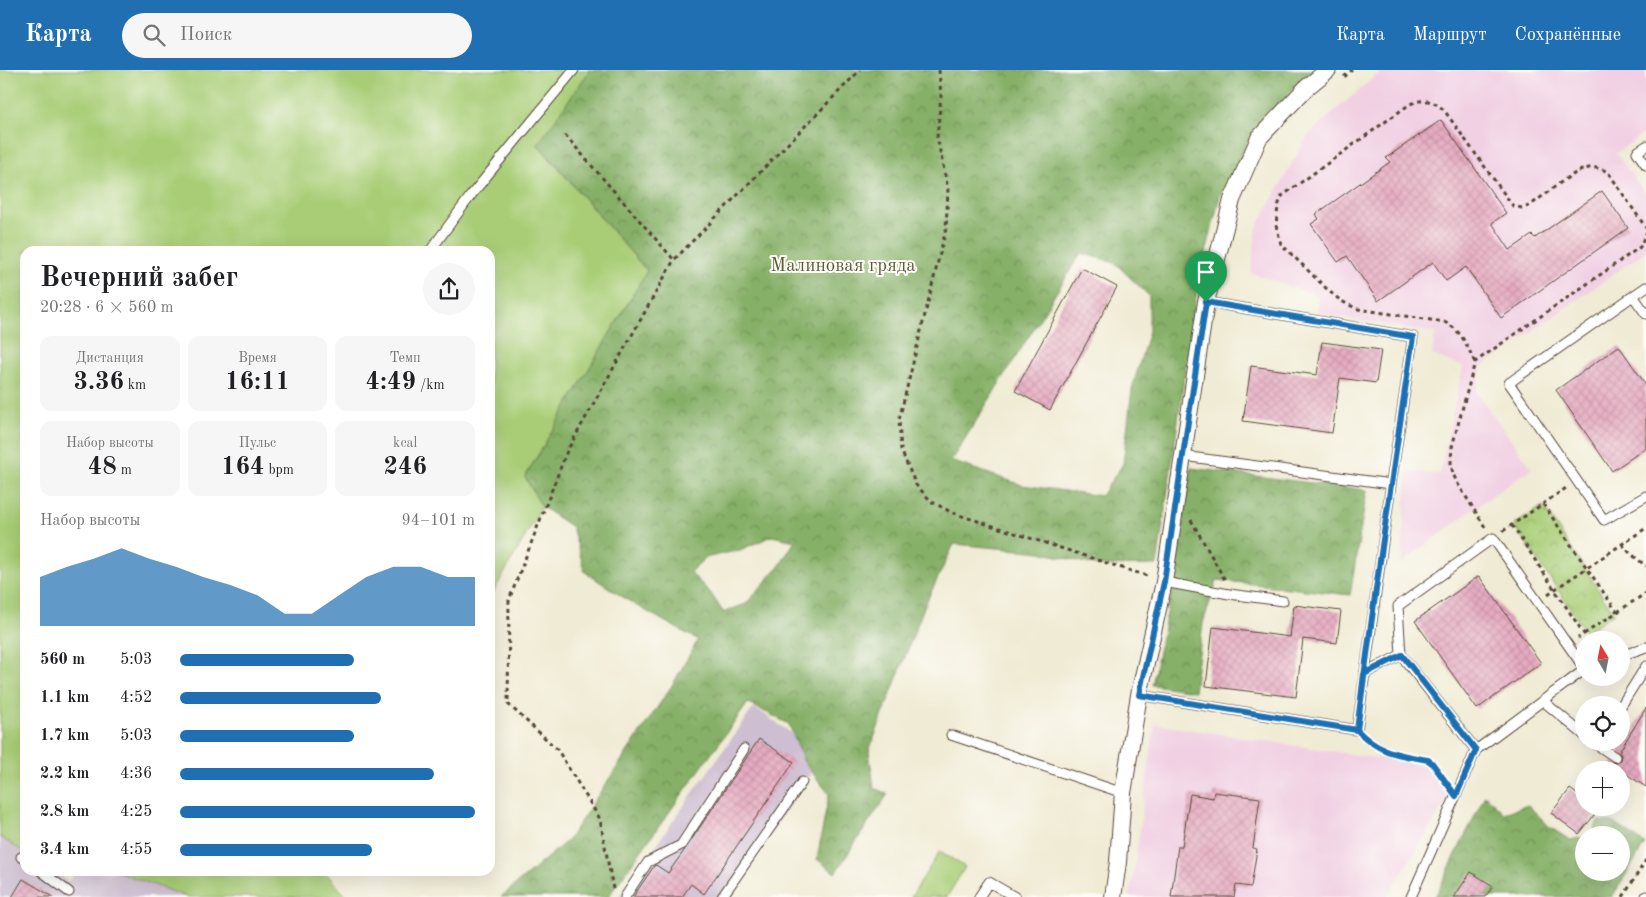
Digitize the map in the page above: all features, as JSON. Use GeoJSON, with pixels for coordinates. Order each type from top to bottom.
{"type":"FeatureCollection","features":[{"type":"Feature","properties":{"kind":"street"},"geometry":{"type":"LineString","coordinates":[[1113,897],[1118,862],[1123,793],[1139,695],[1164,582],[1206,302],[1232,200],[1259,138],[1306,88],[1332,76]]}},
{"type":"Feature","properties":{"kind":"lane"},"geometry":{"type":"LineString","coordinates":[[434,246],[472,194],[574,70]]}},
{"type":"Feature","properties":{"kind":"lane"},"geometry":{"type":"LineString","coordinates":[[1646,146],[1637,152],[1646,165]]}},
{"type":"Feature","properties":{"kind":"lane"},"geometry":{"type":"LineString","coordinates":[[1646,287],[1509,383],[1604,520],[1646,496]]}},
{"type":"Feature","properties":{"kind":"lane"},"geometry":{"type":"LineString","coordinates":[[1633,296],[1646,314]]}},
{"type":"Feature","properties":{"kind":"lane"},"geometry":{"type":"LineString","coordinates":[[1139,695],[1357,730],[1413,337],[1206,302]]}},
{"type":"Feature","properties":{"kind":"lane"},"geometry":{"type":"LineString","coordinates":[[1183,456],[1391,484]]}},
{"type":"Feature","properties":{"kind":"lane"},"geometry":{"type":"LineString","coordinates":[[1476,750],[1402,655],[1398,606],[1493,538],[1575,656]]}},
{"type":"Feature","properties":{"kind":"lane"},"geometry":{"type":"LineString","coordinates":[[1164,582],[1283,601]]}},
{"type":"Feature","properties":{"kind":"lane"},"geometry":{"type":"LineString","coordinates":[[1630,653],[1646,647]]}},
{"type":"Feature","properties":{"kind":"lane"},"geometry":{"type":"LineString","coordinates":[[1364,674],[1402,655]]}},
{"type":"Feature","properties":{"kind":"lane"},"geometry":{"type":"LineString","coordinates":[[1627,696],[1646,666]]}},
{"type":"Feature","properties":{"kind":"lane"},"geometry":{"type":"LineString","coordinates":[[1411,897],[1476,750],[1575,676]]}},
{"type":"Feature","properties":{"kind":"lane"},"geometry":{"type":"LineString","coordinates":[[1543,701],[1575,728]]}},
{"type":"Feature","properties":{"kind":"lane"},"geometry":{"type":"LineString","coordinates":[[951,735],[1123,793]]}},
{"type":"Feature","properties":{"kind":"lane"},"geometry":{"type":"LineString","coordinates":[[625,897],[648,862],[681,845],[744,749]]}},
{"type":"Feature","properties":{"kind":"lane"},"geometry":{"type":"LineString","coordinates":[[1607,751],[1615,757]]}},
{"type":"Feature","properties":{"kind":"lane"},"geometry":{"type":"LineString","coordinates":[[722,897],[802,782]]}},
{"type":"Feature","properties":{"kind":"lane"},"geometry":{"type":"LineString","coordinates":[[47,876],[70,895]]}},
{"type":"Feature","properties":{"kind":"lane"},"geometry":{"type":"LineString","coordinates":[[980,897],[989,882],[1015,897]]}},
{"type":"Feature","properties":{"kind":"path"},"geometry":{"type":"LineString","coordinates":[[615,897],[600,819],[557,750],[508,704],[509,600],[567,451],[674,260],[860,70]]}},
{"type":"Feature","properties":{"kind":"path"},"geometry":{"type":"LineString","coordinates":[[939,70],[942,96],[937,137],[948,189],[946,229],[899,420],[901,450],[916,485],[932,502],[953,513],[1164,582]]}},
{"type":"Feature","properties":{"kind":"path"},"geometry":{"type":"LineString","coordinates":[[1332,76],[1352,70]]}},
{"type":"Feature","properties":{"kind":"path"},"geometry":{"type":"LineString","coordinates":[[1475,362],[1459,331],[1453,326],[1444,322],[1358,309],[1341,301],[1328,291],[1281,244],[1276,225],[1278,206],[1282,196],[1410,104],[1418,100],[1428,100],[1436,103],[1444,110],[1513,206],[1522,208],[1529,206],[1579,170],[1591,167],[1608,172],[1646,228]]}},
{"type":"Feature","properties":{"kind":"path"},"geometry":{"type":"LineString","coordinates":[[565,135],[674,260]]}},
{"type":"Feature","properties":{"kind":"path"},"geometry":{"type":"LineString","coordinates":[[1577,481],[1493,538],[1458,484],[1453,474],[1451,463],[1452,446],[1475,362],[1640,247],[1646,233]]}},
{"type":"Feature","properties":{"kind":"path"},"geometry":{"type":"LineString","coordinates":[[1543,504],[1617,612]]}},
{"type":"Feature","properties":{"kind":"path"},"geometry":{"type":"LineString","coordinates":[[1193,511],[1191,520],[1230,588],[1230,594]]}},
{"type":"Feature","properties":{"kind":"path"},"geometry":{"type":"LineString","coordinates":[[1512,525],[1582,631]]}},
{"type":"Feature","properties":{"kind":"path"},"geometry":{"type":"LineString","coordinates":[[1537,601],[1646,528]]}},
{"type":"Feature","properties":{"kind":"path"},"geometry":{"type":"LineString","coordinates":[[1622,544],[1646,566]]}},
{"type":"Feature","properties":{"kind":"path"},"geometry":{"type":"LineString","coordinates":[[1588,631],[1646,593]]}},
{"type":"Feature","properties":{"kind":"path"},"geometry":{"type":"LineString","coordinates":[[1568,645],[1575,640]]}},
{"type":"Feature","properties":{"kind":"path"},"geometry":{"type":"LineString","coordinates":[[1357,730],[1371,744],[1384,751],[1428,760],[1456,796]]}},
{"type":"Feature","properties":{"kind":"path"},"geometry":{"type":"LineString","coordinates":[[1623,897],[1646,860]]}},
{"type":"Feature","properties":{"kind":"shaded area"},"geometry":{"type":"Polygon","coordinates":[[[1382,70],[1646,70],[1646,132],[1616,153],[1646,195],[1646,251],[1482,367],[1476,392],[1532,468],[1473,509],[1401,564],[1407,472],[1440,474],[1463,366],[1432,355],[1435,333],[1317,313],[1318,296],[1251,273],[1257,227],[1308,135],[1382,70]]]}},
{"type":"Feature","properties":{"kind":"shaded area"},"geometry":{"type":"Polygon","coordinates":[[[754,707],[823,755],[728,897],[619,897],[754,707]]]}},
{"type":"Feature","properties":{"kind":"shaded area"},"geometry":{"type":"Polygon","coordinates":[[[1155,724],[1428,766],[1451,794],[1387,897],[1130,897],[1155,724]]]}},
{"type":"Feature","properties":{"kind":"shaded area"},"geometry":{"type":"Polygon","coordinates":[[[0,837],[20,850],[20,876],[60,876],[68,881],[73,876],[130,876],[187,897],[0,897],[0,837]]]}},
{"type":"Feature","properties":{"kind":"green space"},"geometry":{"type":"Polygon","coordinates":[[[0,70],[590,70],[538,145],[647,271],[525,477],[542,507],[495,589],[495,246],[20,246],[20,850],[0,837],[0,70]]]}},
{"type":"Feature","properties":{"kind":"green space","name":"Малиновая гряда"},"geometry":{"type":"Polygon","coordinates":[[[590,70],[1315,70],[1256,126],[1220,196],[1197,289],[1157,565],[1098,566],[1040,552],[954,544],[924,607],[869,751],[874,788],[888,794],[835,873],[817,859],[829,794],[804,762],[789,724],[748,703],[608,897],[501,897],[568,840],[673,684],[698,640],[635,605],[585,572],[572,527],[542,507],[525,477],[647,271],[538,144],[590,70]],[[1081,253],[951,461],[1022,485],[1101,496],[1123,464],[1132,389],[1149,331],[1149,296],[1114,262],[1081,253]],[[772,536],[740,550],[705,558],[690,572],[710,592],[723,612],[746,604],[780,565],[795,541],[772,536]]]}},
{"type":"Feature","properties":{"kind":"green space"},"geometry":{"type":"Polygon","coordinates":[[[1191,468],[1367,490],[1350,595],[1217,580],[1203,623],[1194,691],[1152,685],[1176,570],[1191,468]]]}},
{"type":"Feature","properties":{"kind":"green space"},"geometry":{"type":"Polygon","coordinates":[[[1543,506],[1614,613],[1585,631],[1514,525],[1543,506]]]}},
{"type":"Feature","properties":{"kind":"green space"},"geometry":{"type":"Polygon","coordinates":[[[1485,795],[1504,813],[1528,805],[1551,828],[1570,840],[1575,839],[1575,881],[1622,881],[1612,897],[1435,897],[1485,795]]]}},
{"type":"Feature","properties":{"kind":"green space"},"geometry":{"type":"Polygon","coordinates":[[[1598,821],[1613,822],[1619,826],[1596,826],[1598,821]]]}},
{"type":"Feature","properties":{"kind":"green space"},"geometry":{"type":"Polygon","coordinates":[[[1630,834],[1645,844],[1630,868],[1630,834]]]}},
{"type":"Feature","properties":{"kind":"green space"},"geometry":{"type":"Polygon","coordinates":[[[940,851],[965,867],[947,897],[911,897],[940,851]]]}},
{"type":"Feature","properties":{"kind":"green space"},"geometry":{"type":"Polygon","coordinates":[[[130,876],[328,876],[347,897],[187,897],[130,876]]]}},
{"type":"Feature","properties":{"kind":"building"},"geometry":{"type":"Polygon","coordinates":[[[1441,120],[1506,213],[1492,223],[1510,250],[1532,235],[1535,238],[1602,191],[1628,228],[1501,318],[1466,267],[1446,281],[1433,262],[1378,301],[1347,256],[1338,262],[1311,224],[1319,219],[1316,214],[1390,162],[1386,158],[1441,120]]]}},
{"type":"Feature","properties":{"kind":"building"},"geometry":{"type":"Polygon","coordinates":[[[1082,268],[1117,287],[1050,410],[1015,391],[1082,268]]]}},
{"type":"Feature","properties":{"kind":"building"},"geometry":{"type":"Polygon","coordinates":[[[1322,342],[1381,350],[1376,383],[1340,378],[1332,433],[1243,421],[1251,366],[1317,375],[1322,342]]]}},
{"type":"Feature","properties":{"kind":"building"},"geometry":{"type":"Polygon","coordinates":[[[1619,346],[1646,385],[1646,448],[1612,471],[1556,390],[1619,346]]]}},
{"type":"Feature","properties":{"kind":"building"},"geometry":{"type":"Polygon","coordinates":[[[1479,576],[1541,663],[1477,709],[1415,621],[1479,576]]]}},
{"type":"Feature","properties":{"kind":"building"},"geometry":{"type":"Polygon","coordinates":[[[1294,605],[1341,611],[1337,643],[1303,639],[1296,697],[1206,686],[1213,627],[1290,637],[1294,605]]]}},
{"type":"Feature","properties":{"kind":"building"},"geometry":{"type":"Polygon","coordinates":[[[1646,708],[1646,787],[1630,776],[1630,761],[1619,761],[1621,755],[1620,751],[1630,751],[1630,734],[1646,708]]]}},
{"type":"Feature","properties":{"kind":"building"},"geometry":{"type":"Polygon","coordinates":[[[759,739],[794,762],[704,894],[691,884],[682,897],[633,897],[654,866],[656,865],[668,873],[759,739]]]}},
{"type":"Feature","properties":{"kind":"building"},"geometry":{"type":"Polygon","coordinates":[[[1570,789],[1575,793],[1575,816],[1594,816],[1585,826],[1575,826],[1575,831],[1551,813],[1570,789]]]}},
{"type":"Feature","properties":{"kind":"building"},"geometry":{"type":"Polygon","coordinates":[[[1214,792],[1260,798],[1253,848],[1257,849],[1251,887],[1236,885],[1234,897],[1171,897],[1178,846],[1182,846],[1190,794],[1213,798],[1214,792]]]}},
{"type":"Feature","properties":{"kind":"building"},"geometry":{"type":"Polygon","coordinates":[[[1471,872],[1493,886],[1485,897],[1454,897],[1471,872]]]}},
{"type":"Feature","properties":{"kind":"building"},"geometry":{"type":"Polygon","coordinates":[[[23,879],[53,897],[12,897],[23,879]]]}},
{"type":"Feature","properties":{"kind":"route"},"geometry":{"type":"LineString","coordinates":[[1206,302],[1164,582],[1139,695],[1357,730],[1364,674],[1402,655],[1476,750],[1456,796],[1428,760],[1384,751],[1371,744],[1357,730],[1364,674],[1391,484],[1413,337],[1206,302]]}}]}
